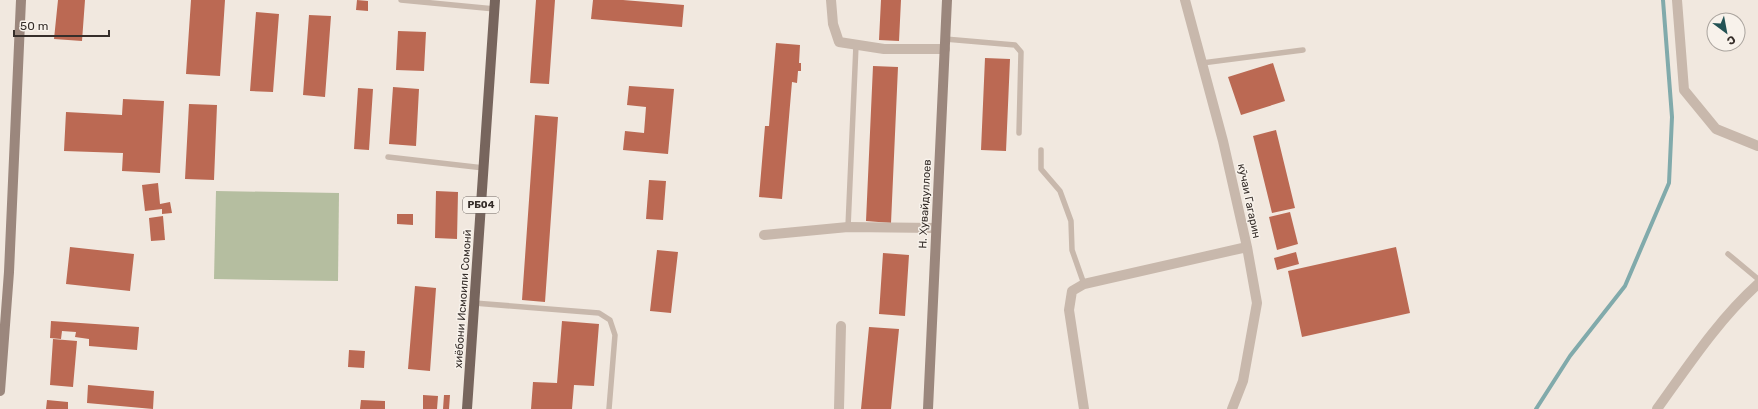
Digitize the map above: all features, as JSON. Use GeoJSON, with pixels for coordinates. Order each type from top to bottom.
{"type":"FeatureCollection","features":[{"type":"Feature","properties":{"kind":"main road","name":"хиёбони Исмоили Сомонӣ"},"geometry":{"type":"LineString","coordinates":[[467,409],[495,5]]}},
{"type":"Feature","properties":{"kind":"street"},"geometry":{"type":"LineString","coordinates":[[0,391],[4,272],[21,0]]}},
{"type":"Feature","properties":{"kind":"street"},"geometry":{"type":"LineString","coordinates":[[831,0],[833,24],[839,42],[884,49],[945,49]]}},
{"type":"Feature","properties":{"kind":"street","name":"Н. Ҳувайдуллоев"},"geometry":{"type":"LineString","coordinates":[[928,409],[947,0]]}},
{"type":"Feature","properties":{"kind":"street","name":"кӯчаи Гагарин"},"geometry":{"type":"LineString","coordinates":[[1185,0],[1224,141],[1247,247],[1257,303],[1243,381],[1232,409]]}},
{"type":"Feature","properties":{"kind":"street"},"geometry":{"type":"LineString","coordinates":[[1677,0],[1684,90],[1716,129],[1758,146]]}},
{"type":"Feature","properties":{"kind":"street"},"geometry":{"type":"LineString","coordinates":[[764,235],[848,227],[936,228]]}},
{"type":"Feature","properties":{"kind":"street"},"geometry":{"type":"LineString","coordinates":[[1084,409],[1069,310],[1072,291],[1084,284],[1247,247]]}},
{"type":"Feature","properties":{"kind":"street"},"geometry":{"type":"LineString","coordinates":[[1657,409],[1695,356],[1744,296],[1758,284]]}},
{"type":"Feature","properties":{"kind":"street"},"geometry":{"type":"LineString","coordinates":[[839,409],[842,326]]}},
{"type":"Feature","properties":{"kind":"lane"},"geometry":{"type":"LineString","coordinates":[[400,0],[495,5]]}},
{"type":"Feature","properties":{"kind":"lane"},"geometry":{"type":"LineString","coordinates":[[945,39],[1015,45],[1021,52],[1019,133]]}},
{"type":"Feature","properties":{"kind":"lane"},"geometry":{"type":"LineString","coordinates":[[848,227],[856,45]]}},
{"type":"Feature","properties":{"kind":"lane"},"geometry":{"type":"LineString","coordinates":[[1202,63],[1303,50]]}},
{"type":"Feature","properties":{"kind":"lane"},"geometry":{"type":"LineString","coordinates":[[1041,150],[1041,169],[1060,191],[1071,221],[1072,250],[1084,284]]}},
{"type":"Feature","properties":{"kind":"lane"},"geometry":{"type":"LineString","coordinates":[[388,157],[484,168]]}},
{"type":"Feature","properties":{"kind":"lane"},"geometry":{"type":"LineString","coordinates":[[1728,254],[1758,279]]}},
{"type":"Feature","properties":{"kind":"lane"},"geometry":{"type":"LineString","coordinates":[[474,303],[599,313],[610,320],[615,335],[609,409]]}},
{"type":"Feature","properties":{"kind":"green space"},"geometry":{"type":"Polygon","coordinates":[[[216,191],[339,193],[338,281],[214,279],[216,191]]]}},
{"type":"Feature","properties":{"kind":"building"},"geometry":{"type":"Polygon","coordinates":[[[58,0],[85,0],[82,41],[54,39],[58,0]]]}},
{"type":"Feature","properties":{"kind":"building"},"geometry":{"type":"Polygon","coordinates":[[[191,0],[225,0],[220,76],[186,74],[191,0]]]}},
{"type":"Feature","properties":{"kind":"building"},"geometry":{"type":"Polygon","coordinates":[[[357,0],[368,1],[368,11],[356,10],[357,0]]]}},
{"type":"Feature","properties":{"kind":"building"},"geometry":{"type":"Polygon","coordinates":[[[536,0],[555,0],[549,84],[530,83],[536,0]]]}},
{"type":"Feature","properties":{"kind":"building"},"geometry":{"type":"Polygon","coordinates":[[[593,0],[623,0],[684,5],[682,27],[591,19],[593,0]]]}},
{"type":"Feature","properties":{"kind":"building"},"geometry":{"type":"Polygon","coordinates":[[[881,0],[901,0],[899,41],[879,40],[881,0]]]}},
{"type":"Feature","properties":{"kind":"building"},"geometry":{"type":"Polygon","coordinates":[[[256,12],[279,14],[273,92],[250,91],[256,12]]]}},
{"type":"Feature","properties":{"kind":"building"},"geometry":{"type":"Polygon","coordinates":[[[309,15],[331,16],[325,97],[303,95],[309,15]]]}},
{"type":"Feature","properties":{"kind":"building"},"geometry":{"type":"Polygon","coordinates":[[[398,31],[426,32],[424,71],[396,70],[398,31]]]}},
{"type":"Feature","properties":{"kind":"building"},"geometry":{"type":"Polygon","coordinates":[[[776,43],[800,45],[799,63],[801,63],[801,71],[798,71],[797,83],[792,82],[782,199],[759,197],[765,126],[769,126],[776,43]]]}},
{"type":"Feature","properties":{"kind":"building"},"geometry":{"type":"Polygon","coordinates":[[[985,58],[1010,59],[1006,151],[981,150],[985,58]]]}},
{"type":"Feature","properties":{"kind":"building"},"geometry":{"type":"Polygon","coordinates":[[[1273,63],[1285,101],[1241,115],[1228,77],[1273,63]]]}},
{"type":"Feature","properties":{"kind":"building"},"geometry":{"type":"Polygon","coordinates":[[[873,66],[898,67],[891,223],[866,221],[873,66]]]}},
{"type":"Feature","properties":{"kind":"building"},"geometry":{"type":"Polygon","coordinates":[[[629,86],[674,89],[668,154],[623,150],[625,131],[644,133],[646,107],[627,105],[629,86]]]}},
{"type":"Feature","properties":{"kind":"building"},"geometry":{"type":"Polygon","coordinates":[[[393,87],[419,89],[416,146],[389,144],[393,87]]]}},
{"type":"Feature","properties":{"kind":"building"},"geometry":{"type":"Polygon","coordinates":[[[358,88],[373,89],[369,150],[354,149],[358,88]]]}},
{"type":"Feature","properties":{"kind":"building"},"geometry":{"type":"Polygon","coordinates":[[[123,99],[164,101],[160,173],[122,171],[123,153],[64,151],[66,112],[122,115],[123,99]]]}},
{"type":"Feature","properties":{"kind":"building"},"geometry":{"type":"Polygon","coordinates":[[[189,104],[217,105],[214,180],[185,179],[189,104]]]}},
{"type":"Feature","properties":{"kind":"building"},"geometry":{"type":"Polygon","coordinates":[[[535,115],[558,117],[545,302],[522,300],[535,115]]]}},
{"type":"Feature","properties":{"kind":"building"},"geometry":{"type":"Polygon","coordinates":[[[1276,130],[1295,208],[1272,213],[1253,136],[1276,130]]]}},
{"type":"Feature","properties":{"kind":"building"},"geometry":{"type":"Polygon","coordinates":[[[649,180],[666,181],[663,220],[646,219],[649,180]]]}},
{"type":"Feature","properties":{"kind":"building"},"geometry":{"type":"Polygon","coordinates":[[[158,183],[160,204],[170,202],[172,213],[162,214],[162,209],[145,211],[142,185],[158,183]]]}},
{"type":"Feature","properties":{"kind":"building"},"geometry":{"type":"Polygon","coordinates":[[[436,191],[458,192],[457,239],[435,238],[436,191]]]}},
{"type":"Feature","properties":{"kind":"building"},"geometry":{"type":"Polygon","coordinates":[[[1290,212],[1298,244],[1277,250],[1269,217],[1290,212]]]}},
{"type":"Feature","properties":{"kind":"building"},"geometry":{"type":"Polygon","coordinates":[[[397,214],[413,214],[413,225],[397,224],[397,214]]]}},
{"type":"Feature","properties":{"kind":"building"},"geometry":{"type":"Polygon","coordinates":[[[163,216],[165,240],[151,241],[149,218],[163,216]]]}},
{"type":"Feature","properties":{"kind":"building"},"geometry":{"type":"Polygon","coordinates":[[[70,247],[134,254],[130,291],[66,284],[70,247]]]}},
{"type":"Feature","properties":{"kind":"building"},"geometry":{"type":"Polygon","coordinates":[[[1396,247],[1410,313],[1302,337],[1288,271],[1396,247]]]}},
{"type":"Feature","properties":{"kind":"building"},"geometry":{"type":"Polygon","coordinates":[[[657,250],[678,252],[671,313],[650,311],[657,250]]]}},
{"type":"Feature","properties":{"kind":"building"},"geometry":{"type":"Polygon","coordinates":[[[1296,252],[1299,264],[1277,270],[1274,258],[1296,252]]]}},
{"type":"Feature","properties":{"kind":"building"},"geometry":{"type":"Polygon","coordinates":[[[883,253],[909,255],[905,316],[879,314],[883,253]]]}},
{"type":"Feature","properties":{"kind":"building"},"geometry":{"type":"Polygon","coordinates":[[[415,286],[436,288],[430,371],[408,369],[415,286]]]}},
{"type":"Feature","properties":{"kind":"building"},"geometry":{"type":"Polygon","coordinates":[[[51,321],[139,327],[137,350],[89,346],[89,339],[75,337],[76,332],[62,331],[61,339],[50,338],[51,321]]]}},
{"type":"Feature","properties":{"kind":"building"},"geometry":{"type":"Polygon","coordinates":[[[562,321],[599,324],[594,386],[574,385],[572,409],[531,409],[533,382],[557,383],[562,321]]]}},
{"type":"Feature","properties":{"kind":"building"},"geometry":{"type":"Polygon","coordinates":[[[869,327],[899,329],[891,409],[861,409],[869,327]]]}},
{"type":"Feature","properties":{"kind":"building"},"geometry":{"type":"Polygon","coordinates":[[[53,339],[77,341],[73,387],[50,385],[53,339]]]}},
{"type":"Feature","properties":{"kind":"building"},"geometry":{"type":"Polygon","coordinates":[[[349,350],[365,351],[364,368],[348,367],[349,350]]]}},
{"type":"Feature","properties":{"kind":"building"},"geometry":{"type":"Polygon","coordinates":[[[88,385],[154,391],[153,409],[87,403],[88,385]]]}},
{"type":"Feature","properties":{"kind":"building"},"geometry":{"type":"Polygon","coordinates":[[[423,395],[438,396],[437,409],[423,409],[423,395]]]}},
{"type":"Feature","properties":{"kind":"building"},"geometry":{"type":"Polygon","coordinates":[[[444,395],[450,395],[449,409],[443,409],[444,395]]]}},
{"type":"Feature","properties":{"kind":"building"},"geometry":{"type":"Polygon","coordinates":[[[47,400],[68,402],[68,409],[46,409],[47,400]]]}},
{"type":"Feature","properties":{"kind":"building"},"geometry":{"type":"Polygon","coordinates":[[[361,400],[385,401],[385,409],[360,409],[361,400]]]}},
{"type":"Feature","properties":{"kind":"waterway"},"geometry":{"type":"LineString","coordinates":[[1536,409],[1570,356],[1625,286],[1669,183],[1672,117],[1663,0]]}}]}
